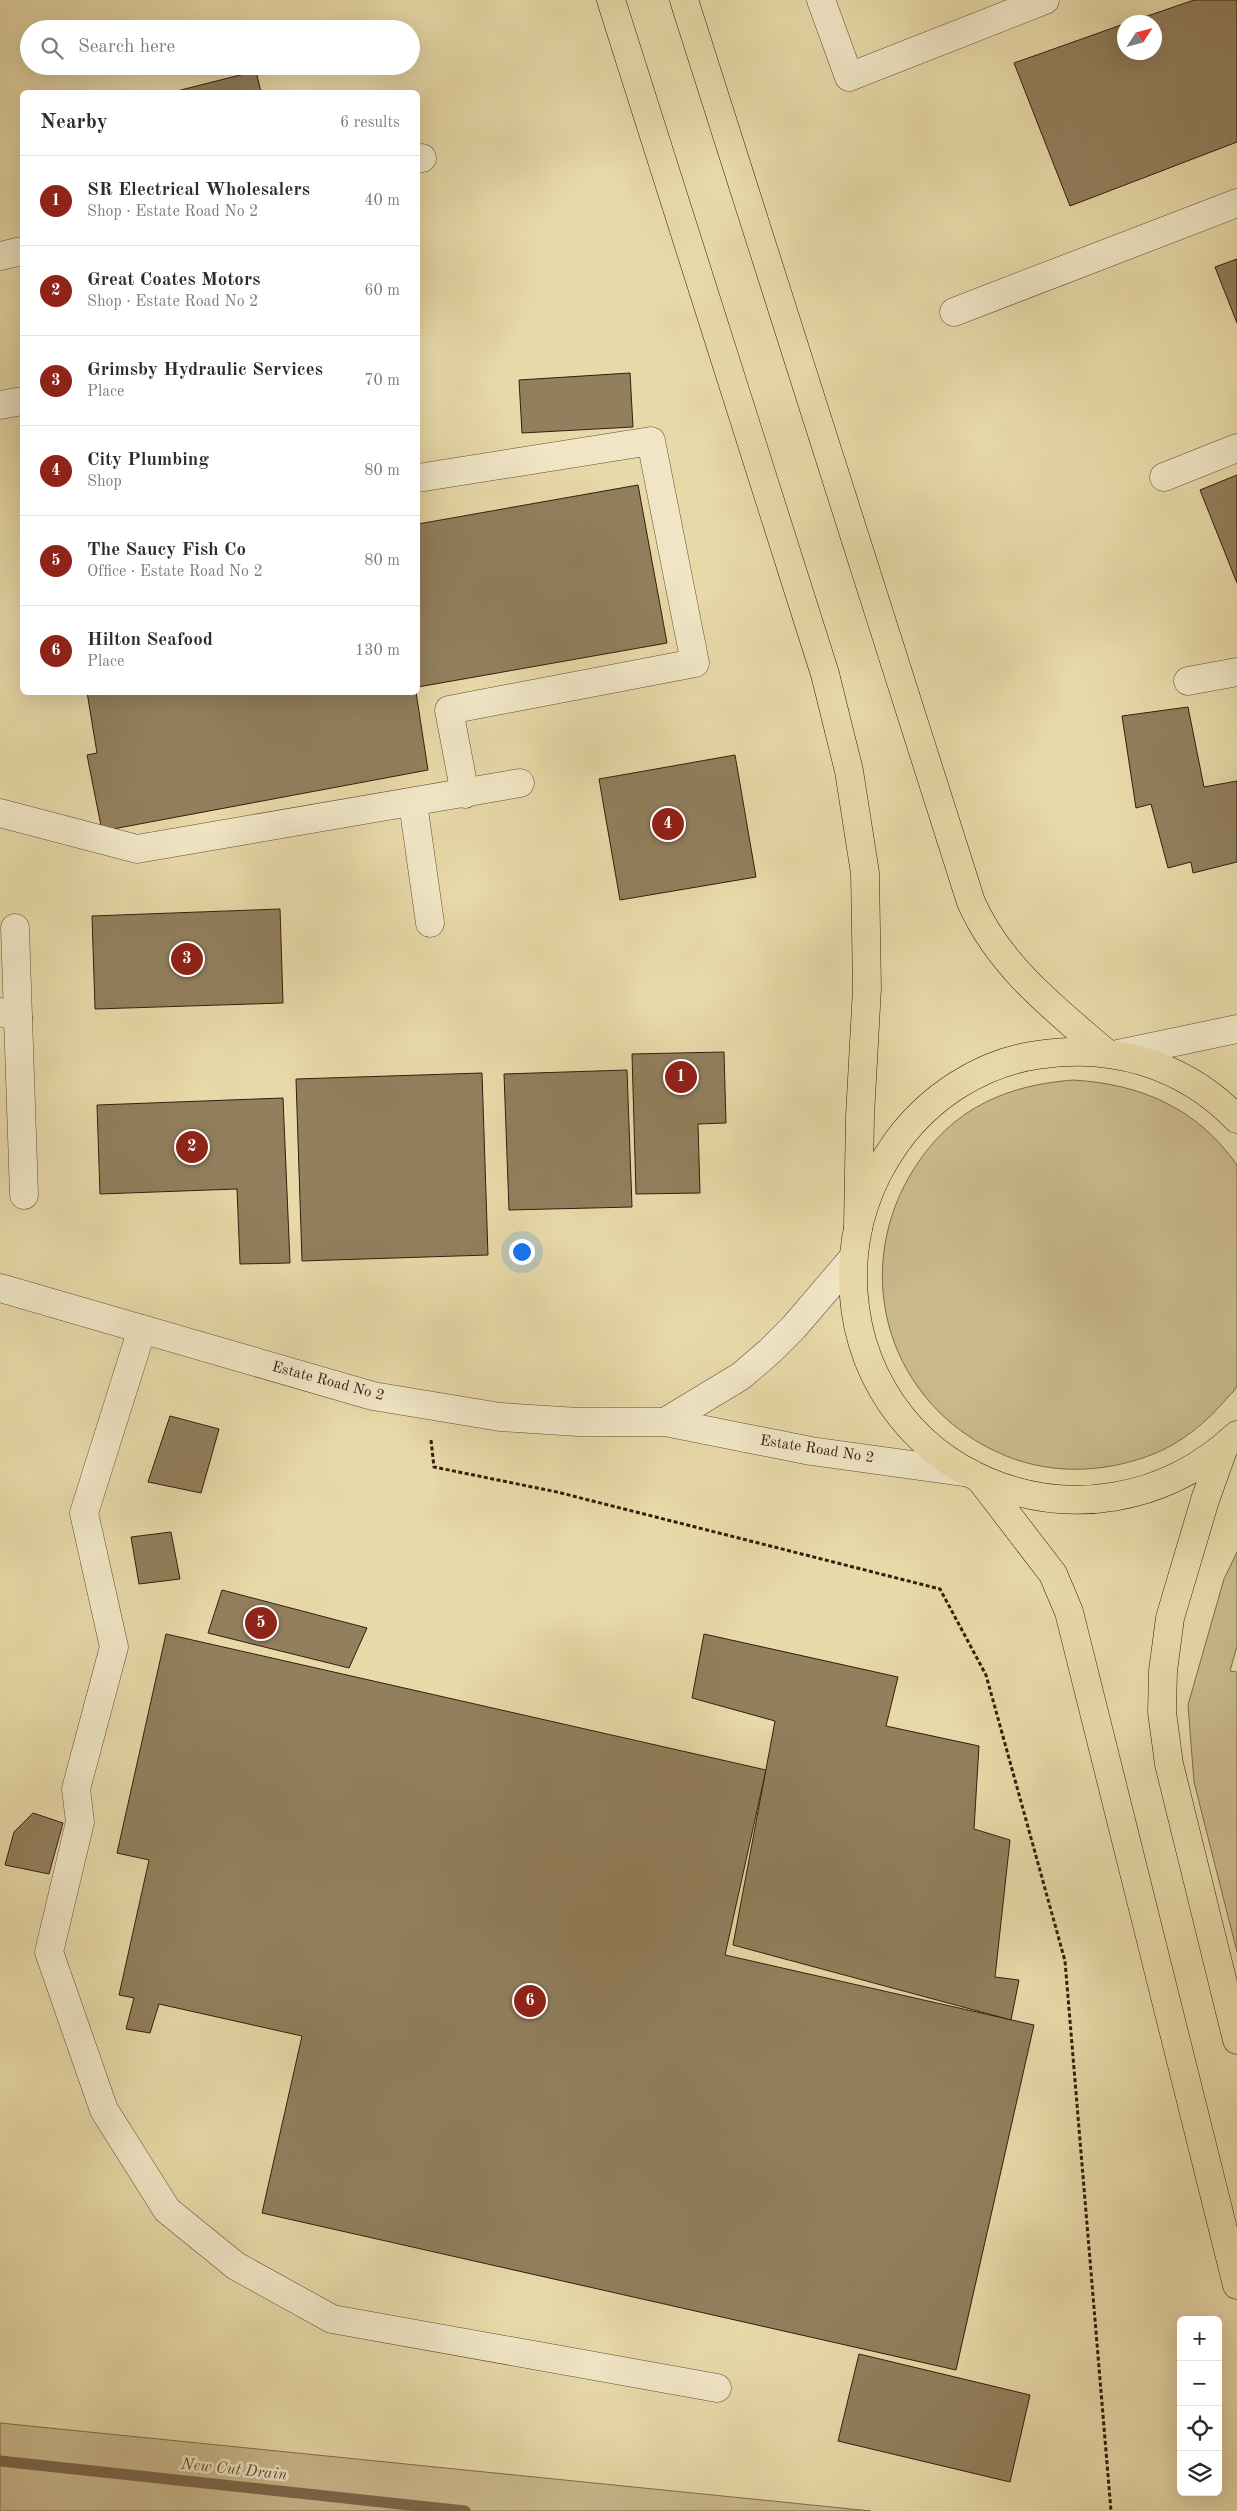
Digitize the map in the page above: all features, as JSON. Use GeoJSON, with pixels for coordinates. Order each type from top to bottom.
{"type":"FeatureCollection","features":[{"type":"Feature","properties":{"kind":"highway"},"geometry":{"type":"LineString","coordinates":[[612,0],[825,674],[849,771],[865,873],[867,930],[866,1037],[860,1116],[858,1227]]}},
{"type":"Feature","properties":{"kind":"highway"},"geometry":{"type":"LineString","coordinates":[[684,0],[928,772],[971,902],[989,938],[1019,975],[1112,1054]]}},
{"type":"Feature","properties":{"kind":"highway"},"geometry":{"type":"LineString","coordinates":[[1230,1441],[1192,1469],[1159,1486],[1106,1499],[1057,1500],[1026,1495],[975,1476],[938,1453],[922,1438],[900,1414],[881,1385],[867,1355],[858,1326],[853,1292],[853,1258],[858,1227],[867,1196],[885,1158],[905,1131],[929,1106],[979,1073],[1024,1057],[1062,1051],[1112,1054],[1154,1064],[1187,1080],[1227,1108],[1237,1119]]}},
{"type":"Feature","properties":{"kind":"highway"},"geometry":{"type":"LineString","coordinates":[[1230,1441],[1205,1500],[1170,1618],[1163,1663],[1162,1712],[1169,1764],[1237,2040]]}},
{"type":"Feature","properties":{"kind":"highway"},"geometry":{"type":"LineString","coordinates":[[975,1476],[1053,1574],[1069,1612],[1237,2285]]}},
{"type":"Feature","properties":{"kind":"street"},"geometry":{"type":"LineString","coordinates":[[821,0],[849,77],[1045,0]]}},
{"type":"Feature","properties":{"kind":"street"},"geometry":{"type":"LineString","coordinates":[[954,312],[1237,203]]}},
{"type":"Feature","properties":{"kind":"street"},"geometry":{"type":"LineString","coordinates":[[0,256],[20,251]]}},
{"type":"Feature","properties":{"kind":"street"},"geometry":{"type":"LineString","coordinates":[[0,405],[20,401]]}},
{"type":"Feature","properties":{"kind":"street"},"geometry":{"type":"LineString","coordinates":[[420,478],[651,441],[695,663],[449,710],[465,794]]}},
{"type":"Feature","properties":{"kind":"street"},"geometry":{"type":"LineString","coordinates":[[1164,477],[1237,448]]}},
{"type":"Feature","properties":{"kind":"street"},"geometry":{"type":"LineString","coordinates":[[1188,681],[1237,672]]}},
{"type":"Feature","properties":{"kind":"street"},"geometry":{"type":"LineString","coordinates":[[0,813],[137,849],[520,784]]}},
{"type":"Feature","properties":{"kind":"street"},"geometry":{"type":"LineString","coordinates":[[413,803],[430,923]]}},
{"type":"Feature","properties":{"kind":"street"},"geometry":{"type":"LineString","coordinates":[[15,928],[9,1015],[24,1195]]}},
{"type":"Feature","properties":{"kind":"street"},"geometry":{"type":"LineString","coordinates":[[1112,1054],[1237,1029]]}},
{"type":"Feature","properties":{"kind":"street"},"geometry":{"type":"LineString","coordinates":[[665,1422],[741,1376],[770,1351],[794,1327],[853,1258]]}},
{"type":"Feature","properties":{"kind":"street","name":"Estate Road No 2"},"geometry":{"type":"LineString","coordinates":[[0,1288],[372,1396],[510,1417],[578,1422],[665,1422],[810,1452],[975,1476]]}},
{"type":"Feature","properties":{"kind":"street"},"geometry":{"type":"LineString","coordinates":[[142,1329],[84,1513],[114,1648],[76,1789],[80,1822],[50,1952],[104,2110],[167,2210],[236,2266],[332,2319],[717,2388]]}},
{"type":"Feature","properties":{"kind":"path"},"geometry":{"type":"LineString","coordinates":[[427,1405],[434,1467],[557,1492],[940,1589],[986,1675],[1065,1961],[1111,2511]]}},
{"type":"Feature","properties":{"kind":"shaded area"},"geometry":{"type":"Polygon","coordinates":[[[1073,1080],[1098,1082],[1122,1087],[1166,1103],[1204,1128],[1237,1165],[1236,1389],[1203,1423],[1183,1438],[1162,1450],[1113,1466],[1074,1469],[1035,1465],[997,1452],[960,1430],[930,1403],[907,1370],[891,1334],[883,1296],[883,1256],[892,1216],[909,1177],[922,1157],[938,1138],[965,1114],[998,1096],[1035,1085],[1073,1080]]]}},
{"type":"Feature","properties":{"kind":"shaded area"},"geometry":{"type":"Polygon","coordinates":[[[1237,1552],[1237,1646],[1230,1671],[1237,1672],[1237,1952],[1194,1782],[1188,1705],[1224,1579],[1237,1552]]]}},
{"type":"Feature","properties":{"kind":"shaded area"},"geometry":{"type":"Polygon","coordinates":[[[0,2423],[871,2511],[0,2511],[0,2423]]]}},
{"type":"Feature","properties":{"kind":"building"},"geometry":{"type":"Polygon","coordinates":[[[1194,0],[1237,0],[1237,142],[1070,206],[1014,63],[1117,26],[1117,60],[1162,60],[1162,15],[1150,15],[1194,0]]]}},
{"type":"Feature","properties":{"kind":"building"},"geometry":{"type":"Polygon","coordinates":[[[240,75],[257,75],[261,90],[181,90],[240,75]]]}},
{"type":"Feature","properties":{"kind":"building"},"geometry":{"type":"Polygon","coordinates":[[[1237,259],[1237,323],[1215,267],[1237,259]]]}},
{"type":"Feature","properties":{"kind":"building"},"geometry":{"type":"Polygon","coordinates":[[[630,373],[633,427],[522,433],[519,380],[630,373]]]}},
{"type":"Feature","properties":{"kind":"building"},"geometry":{"type":"Polygon","coordinates":[[[1237,475],[1237,583],[1200,490],[1237,475]]]}},
{"type":"Feature","properties":{"kind":"building"},"geometry":{"type":"Polygon","coordinates":[[[638,485],[667,643],[420,687],[420,524],[638,485]]]}},
{"type":"Feature","properties":{"kind":"building"},"geometry":{"type":"Polygon","coordinates":[[[87,695],[416,695],[428,770],[102,831],[87,755],[97,753],[87,695]]]}},
{"type":"Feature","properties":{"kind":"building"},"geometry":{"type":"Polygon","coordinates":[[[1188,707],[1204,787],[1237,781],[1237,862],[1193,873],[1191,862],[1168,868],[1151,804],[1136,808],[1122,716],[1188,707]]]}},
{"type":"Feature","properties":{"kind":"building"},"geometry":{"type":"Polygon","coordinates":[[[735,755],[756,877],[620,900],[599,779],[735,755]]]}},
{"type":"Feature","properties":{"kind":"building"},"geometry":{"type":"Polygon","coordinates":[[[280,909],[283,1003],[95,1009],[92,916],[280,909]]]}},
{"type":"Feature","properties":{"kind":"building"},"geometry":{"type":"Polygon","coordinates":[[[724,1052],[726,1123],[698,1124],[700,1193],[636,1194],[632,1054],[724,1052]]]}},
{"type":"Feature","properties":{"kind":"building"},"geometry":{"type":"Polygon","coordinates":[[[627,1070],[632,1207],[509,1210],[504,1074],[627,1070]]]}},
{"type":"Feature","properties":{"kind":"building"},"geometry":{"type":"Polygon","coordinates":[[[482,1073],[488,1255],[302,1261],[296,1079],[482,1073]]]}},
{"type":"Feature","properties":{"kind":"building"},"geometry":{"type":"Polygon","coordinates":[[[283,1098],[290,1263],[240,1264],[237,1189],[100,1194],[97,1105],[283,1098]]]}},
{"type":"Feature","properties":{"kind":"building"},"geometry":{"type":"Polygon","coordinates":[[[170,1416],[219,1429],[201,1493],[148,1482],[170,1416]]]}},
{"type":"Feature","properties":{"kind":"building"},"geometry":{"type":"Polygon","coordinates":[[[171,1532],[180,1579],[139,1584],[131,1537],[171,1532]]]}},
{"type":"Feature","properties":{"kind":"building"},"geometry":{"type":"Polygon","coordinates":[[[222,1590],[367,1628],[349,1668],[208,1633],[222,1590]]]}},
{"type":"Feature","properties":{"kind":"building"},"geometry":{"type":"Polygon","coordinates":[[[166,1634],[766,1770],[725,1955],[1034,2025],[956,2370],[262,2213],[302,2036],[159,2004],[150,2033],[126,2029],[134,1998],[119,1995],[149,1860],[117,1853],[166,1634]]]}},
{"type":"Feature","properties":{"kind":"building"},"geometry":{"type":"Polygon","coordinates":[[[704,1634],[898,1677],[886,1726],[979,1746],[974,1829],[1010,1840],[995,1977],[1019,1980],[1011,2020],[733,1945],[775,1721],[692,1698],[704,1634]]]}},
{"type":"Feature","properties":{"kind":"building"},"geometry":{"type":"Polygon","coordinates":[[[33,1813],[63,1823],[49,1874],[5,1865],[14,1832],[33,1813]]]}},
{"type":"Feature","properties":{"kind":"building"},"geometry":{"type":"Polygon","coordinates":[[[859,2354],[1030,2395],[1010,2482],[838,2441],[859,2354]]]}},
{"type":"Feature","properties":{"kind":"waterway","name":"New Cut Drain"},"geometry":{"type":"LineString","coordinates":[[0,2461],[465,2511]]}},
{"type":"Feature","properties":{"kind":"place","name":"City Plumbing"},"geometry":{"type":"Point","coordinates":[668,824]}},
{"type":"Feature","properties":{"kind":"place","name":"Grimsby Hydraulic Services"},"geometry":{"type":"Point","coordinates":[187,959]}},
{"type":"Feature","properties":{"kind":"place","name":"SR Electrical Wholesalers"},"geometry":{"type":"Point","coordinates":[681,1077]}},
{"type":"Feature","properties":{"kind":"place","name":"Great Coates Motors"},"geometry":{"type":"Point","coordinates":[192,1147]}},
{"type":"Feature","properties":{"kind":"place","name":"The Saucy Fish Co"},"geometry":{"type":"Point","coordinates":[261,1623]}},
{"type":"Feature","properties":{"kind":"place","name":"Hilton Seafood"},"geometry":{"type":"Point","coordinates":[530,2001]}}]}
